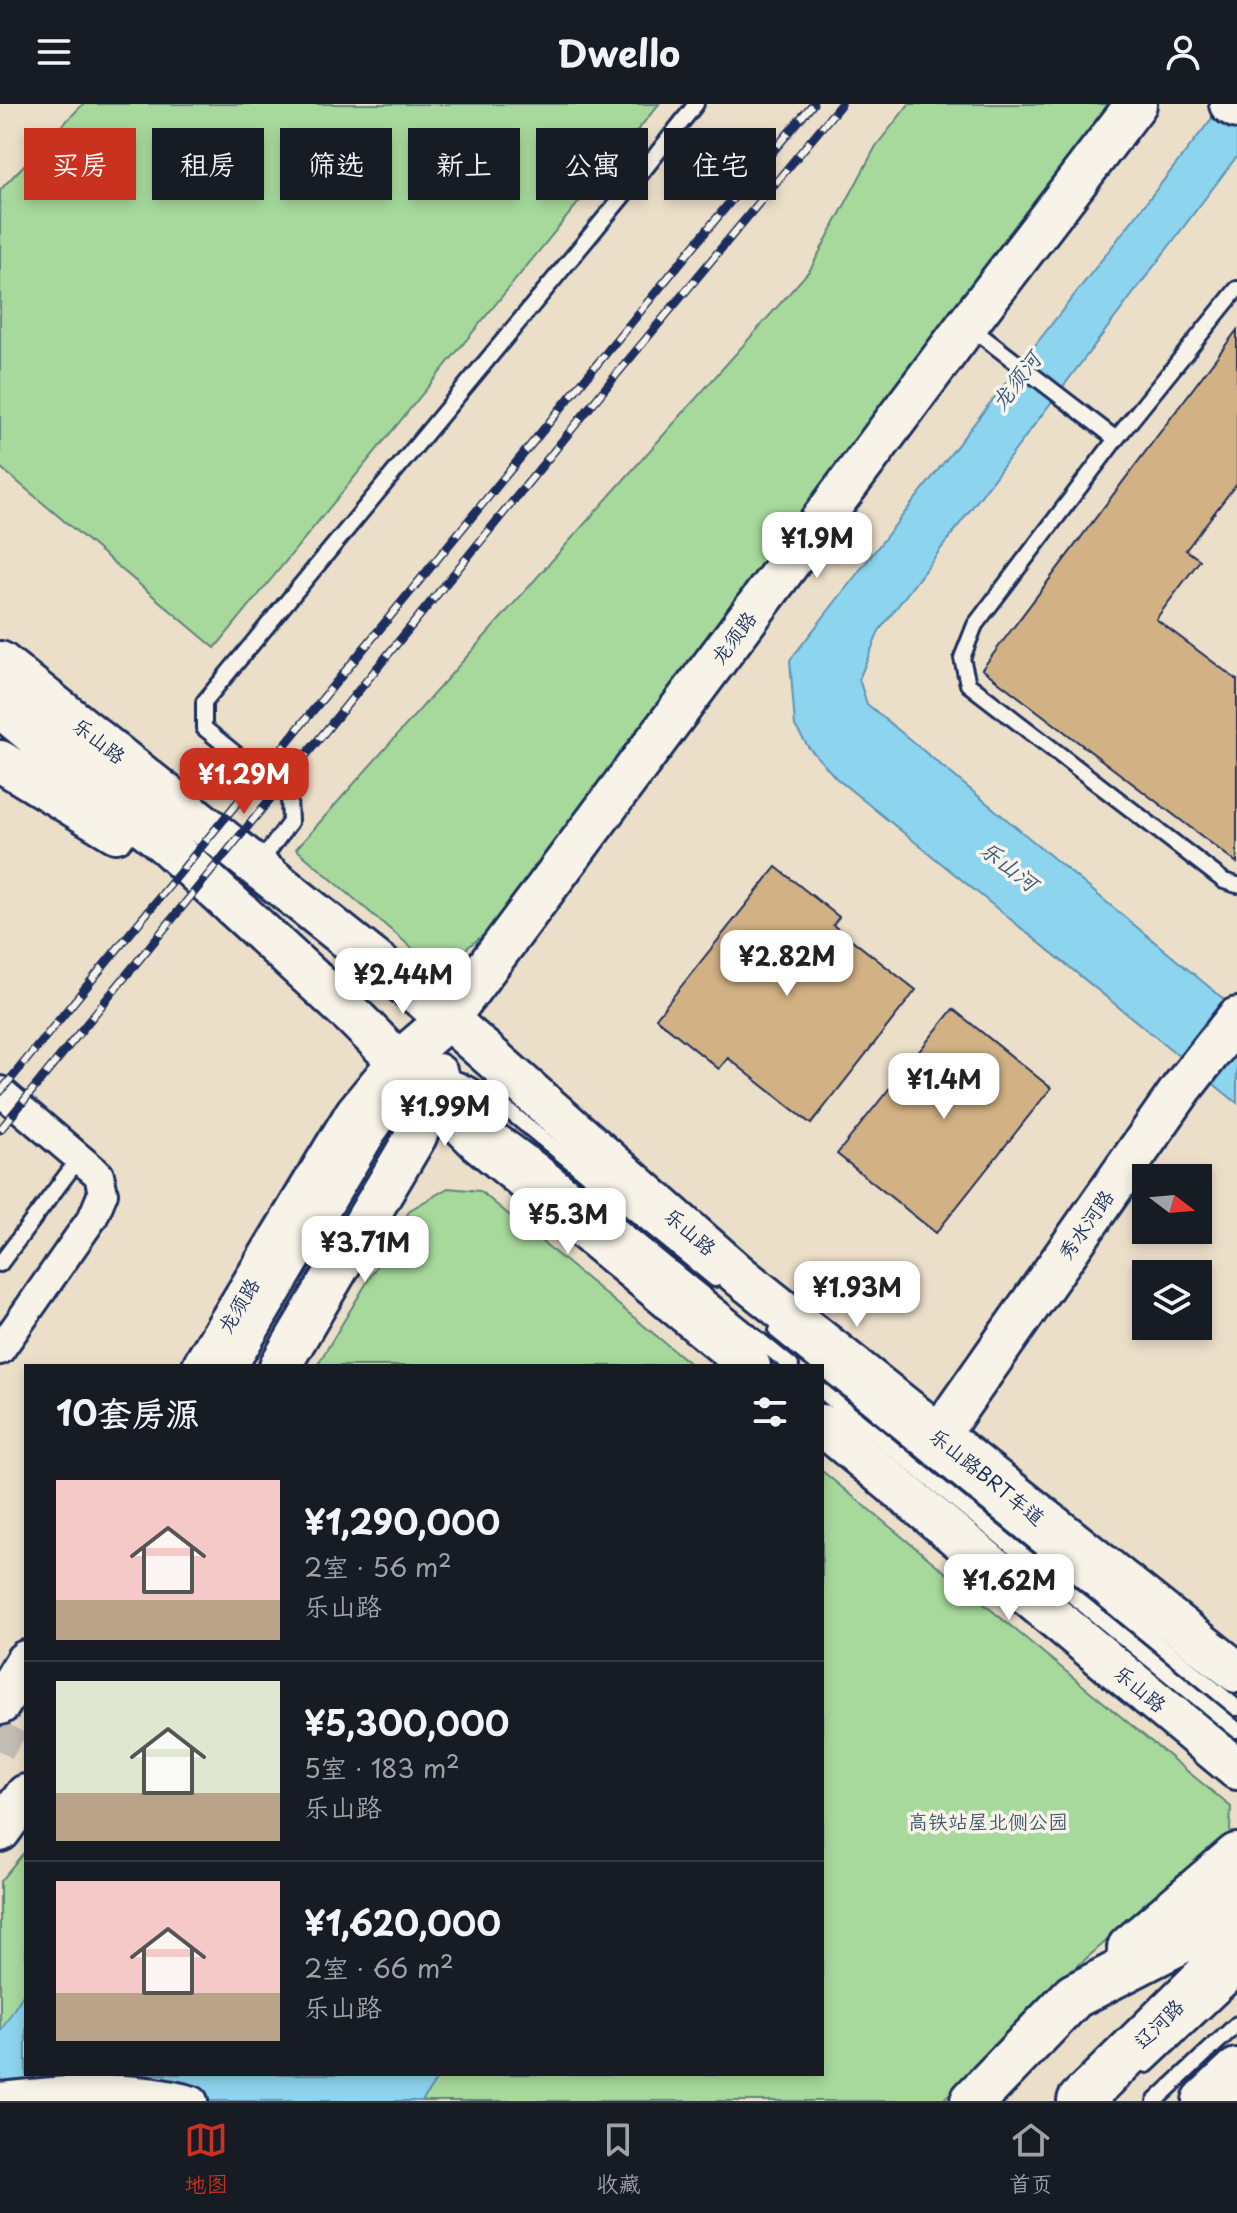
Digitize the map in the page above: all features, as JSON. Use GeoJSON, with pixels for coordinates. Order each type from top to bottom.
{"type":"FeatureCollection","features":[{"type":"Feature","properties":{"kind":"main road","name":"龙须路"},"geometry":{"type":"LineString","coordinates":[[281,1364],[416,1136],[432,1100],[448,1019],[1136,104]]}},
{"type":"Feature","properties":{"kind":"main road"},"geometry":{"type":"LineString","coordinates":[[1230,104],[1237,108]]}},
{"type":"Feature","properties":{"kind":"main road","name":"乐山路"},"geometry":{"type":"LineString","coordinates":[[0,662],[448,1019],[740,1276],[1237,1672]]}},
{"type":"Feature","properties":{"kind":"main road","name":"乐山路"},"geometry":{"type":"LineString","coordinates":[[0,707],[168,846],[354,1017],[432,1100],[748,1364]]}},
{"type":"Feature","properties":{"kind":"main road"},"geometry":{"type":"LineString","coordinates":[[0,761],[93,815],[261,933]]}},
{"type":"Feature","properties":{"kind":"main road","name":"秀水河路"},"geometry":{"type":"LineString","coordinates":[[938,1436],[1182,1088],[1237,1018]]}},
{"type":"Feature","properties":{"kind":"main road","name":"龙须路"},"geometry":{"type":"LineString","coordinates":[[204,1364],[356,1113],[432,1100]]}},
{"type":"Feature","properties":{"kind":"main road","name":"乐山路"},"geometry":{"type":"LineString","coordinates":[[824,1427],[1237,1769]]}},
{"type":"Feature","properties":{"kind":"main road"},"geometry":{"type":"LineString","coordinates":[[0,1704],[24,1664]]}},
{"type":"Feature","properties":{"kind":"main road"},"geometry":{"type":"LineString","coordinates":[[0,1831],[24,1798]]}},
{"type":"Feature","properties":{"kind":"main road"},"geometry":{"type":"LineString","coordinates":[[973,2101],[1074,1996],[1237,1856]]}},
{"type":"Feature","properties":{"kind":"main road"},"geometry":{"type":"LineString","coordinates":[[1074,1996],[1189,1937],[1237,1908]]}},
{"type":"Feature","properties":{"kind":"main road","name":"辽河路"},"geometry":{"type":"LineString","coordinates":[[1080,2101],[1237,1946]]}},
{"type":"Feature","properties":{"kind":"main road"},"geometry":{"type":"LineString","coordinates":[[1205,2101],[1237,2071]]}},
{"type":"Feature","properties":{"kind":"street"},"geometry":{"type":"LineString","coordinates":[[0,1091],[80,1156],[99,1175],[103,1193],[93,1217],[0,1350]]}},
{"type":"Feature","properties":{"kind":"street"},"geometry":{"type":"LineString","coordinates":[[234,1364],[372,1132],[432,1100]]}},
{"type":"Feature","properties":{"kind":"street"},"geometry":{"type":"LineString","coordinates":[[0,2097],[78,2088],[169,2094],[193,2101]]}},
{"type":"Feature","properties":{"kind":"lane"},"geometry":{"type":"LineString","coordinates":[[257,867],[290,822],[289,797],[204,728],[204,702],[696,104]]}},
{"type":"Feature","properties":{"kind":"lane"},"geometry":{"type":"LineString","coordinates":[[1237,289],[1116,439],[975,625],[962,658],[968,684],[1224,881],[1237,885]]}},
{"type":"Feature","properties":{"kind":"lane"},"geometry":{"type":"LineString","coordinates":[[967,325],[1116,439]]}},
{"type":"Feature","properties":{"kind":"lane"},"geometry":{"type":"LineString","coordinates":[[725,1288],[510,1112],[474,1087],[448,1076],[432,1100],[503,1134],[541,1162],[789,1364]]}},
{"type":"Feature","properties":{"kind":"lane"},"geometry":{"type":"LineString","coordinates":[[0,1264],[80,1156]]}},
{"type":"Feature","properties":{"kind":"lane","name":"乐山路BRT车道"},"geometry":{"type":"LineString","coordinates":[[760,1317],[817,1364]]}},
{"type":"Feature","properties":{"kind":"lane","name":"乐山路BRT车道"},"geometry":{"type":"LineString","coordinates":[[824,1369],[1237,1708]]}},
{"type":"Feature","properties":{"kind":"lane","name":"乐山路BRT车道"},"geometry":{"type":"LineString","coordinates":[[824,1393],[1237,1730]]}},
{"type":"Feature","properties":{"kind":"lane"},"geometry":{"type":"LineString","coordinates":[[1132,2079],[1237,1980]]}},
{"type":"Feature","properties":{"kind":"lane"},"geometry":{"type":"LineString","coordinates":[[1155,2101],[1237,2024]]}},
{"type":"Feature","properties":{"kind":"green space"},"geometry":{"type":"Polygon","coordinates":[[[83,104],[659,104],[639,128],[536,128],[536,200],[581,200],[215,648],[0,467],[0,190],[24,165],[24,200],[136,200],[136,128],[60,128],[83,104]]]}},
{"type":"Feature","properties":{"kind":"green space"},"geometry":{"type":"Polygon","coordinates":[[[909,104],[1111,104],[486,933],[454,958],[419,954],[296,849],[810,270],[876,146],[909,104]]]}},
{"type":"Feature","properties":{"kind":"green space"},"geometry":{"type":"Polygon","coordinates":[[[448,1188],[480,1191],[691,1364],[318,1364],[410,1210],[448,1188]]]}},
{"type":"Feature","properties":{"kind":"green space","name":"高铁站屋北侧公园"},"geometry":{"type":"Polygon","coordinates":[[[824,1473],[1231,1807],[1230,1833],[1080,1964],[942,2101],[0,2101],[0,1881],[24,1852],[24,2076],[824,2076],[824,1473]]]}},
{"type":"Feature","properties":{"kind":"water"},"geometry":{"type":"Polygon","coordinates":[[[1223,104],[1237,104],[1237,156],[879,631],[859,679],[867,704],[1237,1010],[1237,1103],[836,778],[809,748],[795,726],[790,660],[1223,104]]]}},
{"type":"Feature","properties":{"kind":"water"},"geometry":{"type":"Polygon","coordinates":[[[24,1993],[24,2076],[439,2076],[422,2101],[0,2101],[0,2032],[24,1993]]]}},
{"type":"Feature","properties":{"kind":"building"},"geometry":{"type":"Polygon","coordinates":[[[1237,330],[1237,483],[1186,550],[1200,560],[1156,619],[1237,680],[1237,863],[982,669],[1237,330]]]}},
{"type":"Feature","properties":{"kind":"building"},"geometry":{"type":"Polygon","coordinates":[[[776,867],[839,917],[833,925],[916,990],[811,1124],[728,1058],[719,1069],[656,1018],[776,867]]]}},
{"type":"Feature","properties":{"kind":"building"},"geometry":{"type":"Polygon","coordinates":[[[953,1009],[1051,1088],[936,1233],[837,1154],[953,1009]]]}},
{"type":"Feature","properties":{"kind":"tunnel"},"geometry":{"type":"LineString","coordinates":[[0,1751],[24,1711]]}},
{"type":"Feature","properties":{"kind":"railway"},"geometry":{"type":"LineString","coordinates":[[0,1092],[813,104]]}},
{"type":"Feature","properties":{"kind":"railway"},"geometry":{"type":"LineString","coordinates":[[0,1130],[841,104]]}},
{"type":"Feature","properties":{"kind":"water label","name":"龙须河"},"geometry":{"type":"Point","coordinates":[1016,381]}},
{"type":"Feature","properties":{"kind":"water label","name":"乐山河"},"geometry":{"type":"Point","coordinates":[1009,866]}}]}
